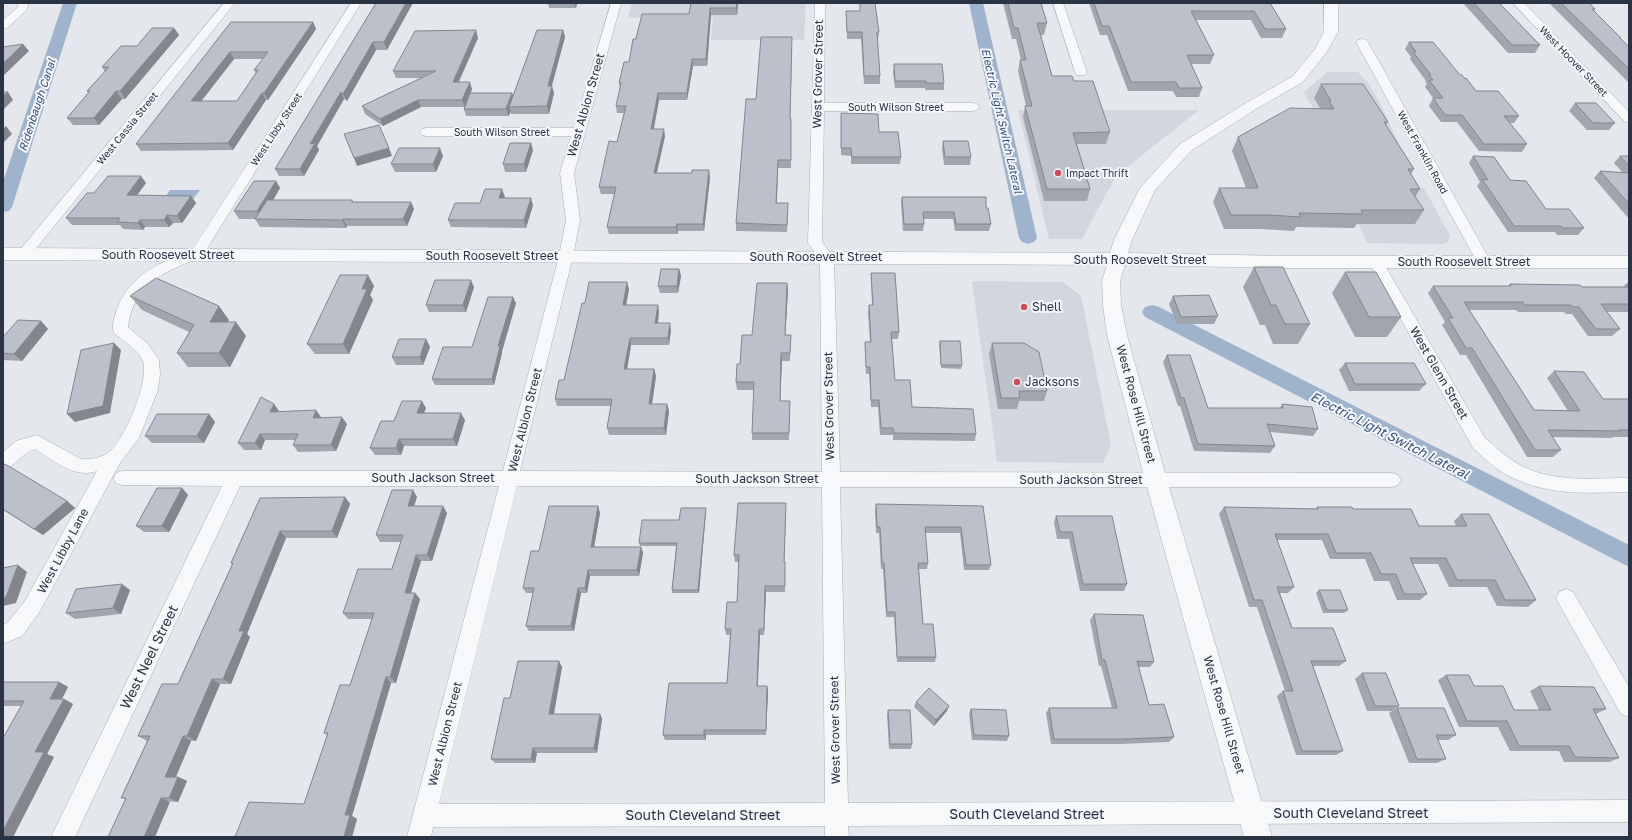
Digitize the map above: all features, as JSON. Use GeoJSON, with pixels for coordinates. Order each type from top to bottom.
{"type":"FeatureCollection","features":[{"type":"Feature","properties":{"kind":"street"},"geometry":{"type":"LineString","coordinates":[[3,26],[22,9],[24,3]]}},
{"type":"Feature","properties":{"kind":"street","name":"West Cassia Street"},"geometry":{"type":"LineString","coordinates":[[24,254],[230,3]]}},
{"type":"Feature","properties":{"kind":"street","name":"West Libby Street"},"geometry":{"type":"LineString","coordinates":[[196,255],[356,3]]}},
{"type":"Feature","properties":{"kind":"street","name":"West Albion Street"},"geometry":{"type":"LineString","coordinates":[[422,827],[566,256],[573,220],[566,173],[616,3]]}},
{"type":"Feature","properties":{"kind":"street","name":"West Grover Street"},"geometry":{"type":"LineString","coordinates":[[820,3],[815,243],[827,258],[836,837]]}},
{"type":"Feature","properties":{"kind":"street"},"geometry":{"type":"LineString","coordinates":[[1058,3],[1081,72]]}},
{"type":"Feature","properties":{"kind":"street","name":"West Rose Hill Street"},"geometry":{"type":"LineString","coordinates":[[1258,837],[1156,480],[1117,335],[1112,305],[1111,281],[1123,240],[1148,188],[1186,147],[1251,106],[1298,79],[1321,50],[1331,32],[1331,3]]}},
{"type":"Feature","properties":{"kind":"street","name":"West Hoover Street"},"geometry":{"type":"LineString","coordinates":[[1518,3],[1629,119]]}},
{"type":"Feature","properties":{"kind":"street","name":"West Franklin Road"},"geometry":{"type":"LineString","coordinates":[[1362,42],[1484,262]]}},
{"type":"Feature","properties":{"kind":"street","name":"South Wilson Street"},"geometry":{"type":"LineString","coordinates":[[818,107],[973,107]]}},
{"type":"Feature","properties":{"kind":"street","name":"South Wilson Street"},"geometry":{"type":"LineString","coordinates":[[426,132],[578,132]]}},
{"type":"Feature","properties":{"kind":"street","name":"South Roosevelt Street"},"geometry":{"type":"LineString","coordinates":[[3,254],[1118,259],[1376,262],[1629,262]]}},
{"type":"Feature","properties":{"kind":"street","name":"West Libby Lane"},"geometry":{"type":"LineString","coordinates":[[3,635],[15,629],[32,607],[114,458],[133,433],[150,390],[152,374],[151,360],[142,348],[120,329],[120,318],[126,305],[145,280],[169,264],[196,255]]}},
{"type":"Feature","properties":{"kind":"street","name":"West Glenn Street"},"geometry":{"type":"LineString","coordinates":[[1376,262],[1479,443],[1495,459],[1516,472],[1536,481],[1560,486],[1629,485]]}},
{"type":"Feature","properties":{"kind":"street"},"geometry":{"type":"LineString","coordinates":[[3,463],[22,446],[37,442],[78,466],[89,467],[114,458]]}},
{"type":"Feature","properties":{"kind":"street","name":"South Jackson Street"},"geometry":{"type":"LineString","coordinates":[[122,478],[1392,480]]}},
{"type":"Feature","properties":{"kind":"street","name":"West Neel Street"},"geometry":{"type":"LineString","coordinates":[[63,837],[235,478]]}},
{"type":"Feature","properties":{"kind":"street"},"geometry":{"type":"LineString","coordinates":[[1566,598],[1629,707]]}},
{"type":"Feature","properties":{"kind":"street","name":"South Cleveland Street"},"geometry":{"type":"LineString","coordinates":[[422,827],[836,815],[1629,811]]}},
{"type":"Feature","properties":{"kind":"shaded area"},"geometry":{"type":"Polygon","coordinates":[[[632,3],[806,3],[804,40],[711,40],[713,18],[628,18],[632,3]]]}},
{"type":"Feature","properties":{"kind":"shaded area"},"geometry":{"type":"Polygon","coordinates":[[[1327,72],[1358,72],[1369,84],[1381,105],[1399,145],[1320,142],[1315,112],[1304,92],[1327,72]]]}},
{"type":"Feature","properties":{"kind":"shaded area"},"geometry":{"type":"Polygon","coordinates":[[[1018,110],[1199,110],[1116,176],[1082,239],[1049,239],[1018,110]]]}},
{"type":"Feature","properties":{"kind":"shaded area"},"geometry":{"type":"Polygon","coordinates":[[[1341,185],[1424,188],[1450,236],[1448,242],[1442,244],[1367,243],[1341,185]]]}},
{"type":"Feature","properties":{"kind":"shaded area"},"geometry":{"type":"Polygon","coordinates":[[[972,281],[1063,282],[1081,296],[1111,446],[1103,463],[997,462],[972,281]]]}},
{"type":"Feature","properties":{"kind":"water"},"geometry":{"type":"Polygon","coordinates":[[[170,190],[200,190],[193,199],[164,199],[170,190]]]}},
{"type":"Feature","properties":{"kind":"building"},"geometry":{"type":"Polygon","coordinates":[[[376,3],[406,3],[384,42],[373,42],[343,94],[341,92],[310,144],[315,143],[300,169],[275,169],[376,3]]]}},
{"type":"Feature","properties":{"kind":"building"},"geometry":{"type":"Polygon","coordinates":[[[691,3],[737,3],[736,8],[710,8],[706,59],[692,59],[687,93],[658,93],[651,129],[664,129],[654,173],[692,173],[692,170],[709,170],[703,224],[677,224],[676,227],[607,227],[616,187],[599,187],[609,141],[617,142],[626,106],[616,106],[621,83],[619,83],[624,62],[629,62],[633,39],[636,39],[642,14],[689,14],[691,3]]]}},
{"type":"Feature","properties":{"kind":"building"},"geometry":{"type":"Polygon","coordinates":[[[860,3],[875,3],[879,32],[877,32],[880,76],[864,76],[862,32],[847,32],[846,11],[860,11],[860,3]]]}},
{"type":"Feature","properties":{"kind":"building"},"geometry":{"type":"Polygon","coordinates":[[[1008,3],[1041,3],[1047,23],[1037,23],[1052,76],[1072,76],[1074,81],[1093,81],[1110,132],[1073,133],[1090,189],[1047,189],[1025,106],[1032,106],[1020,60],[1026,60],[1018,28],[1014,28],[1008,3]]]}},
{"type":"Feature","properties":{"kind":"building"},"geometry":{"type":"Polygon","coordinates":[[[1094,3],[1270,3],[1286,29],[1265,29],[1254,11],[1191,11],[1214,55],[1187,55],[1202,88],[1179,88],[1176,82],[1131,82],[1109,26],[1102,26],[1094,3]]]}},
{"type":"Feature","properties":{"kind":"building"},"geometry":{"type":"Polygon","coordinates":[[[1474,3],[1499,3],[1540,45],[1512,45],[1474,3]]]}},
{"type":"Feature","properties":{"kind":"building"},"geometry":{"type":"Polygon","coordinates":[[[1561,3],[1589,3],[1595,9],[1592,9],[1629,47],[1629,69],[1561,3]]]}},
{"type":"Feature","properties":{"kind":"building"},"geometry":{"type":"Polygon","coordinates":[[[231,22],[313,22],[228,143],[136,144],[231,22]],[[230,52],[191,101],[237,101],[258,70],[254,70],[268,52],[230,52]]]}},
{"type":"Feature","properties":{"kind":"building"},"geometry":{"type":"Polygon","coordinates":[[[152,28],[174,28],[120,91],[116,91],[94,118],[67,118],[90,91],[87,91],[109,67],[102,67],[121,46],[137,46],[152,28]]]}},
{"type":"Feature","properties":{"kind":"building"},"geometry":{"type":"Polygon","coordinates":[[[476,30],[453,82],[470,82],[462,100],[418,100],[380,119],[362,106],[436,71],[393,71],[415,31],[476,30]]]}},
{"type":"Feature","properties":{"kind":"building"},"geometry":{"type":"Polygon","coordinates":[[[537,30],[563,30],[548,86],[552,86],[547,106],[509,107],[537,30]]]}},
{"type":"Feature","properties":{"kind":"building"},"geometry":{"type":"Polygon","coordinates":[[[761,37],[792,37],[790,119],[791,160],[778,160],[776,203],[788,203],[787,225],[736,223],[746,99],[756,99],[761,37]]]}},
{"type":"Feature","properties":{"kind":"building"},"geometry":{"type":"Polygon","coordinates":[[[1409,42],[1433,42],[1460,75],[1462,75],[1465,79],[1466,78],[1476,91],[1498,91],[1519,116],[1504,116],[1527,144],[1484,144],[1462,115],[1445,115],[1433,98],[1443,98],[1429,80],[1433,80],[1429,75],[1431,75],[1413,52],[1416,52],[1409,42]]]}},
{"type":"Feature","properties":{"kind":"building"},"geometry":{"type":"Polygon","coordinates":[[[23,44],[10,57],[3,63],[3,47],[23,44]]]}},
{"type":"Feature","properties":{"kind":"building"},"geometry":{"type":"Polygon","coordinates":[[[894,64],[942,64],[944,83],[926,83],[926,81],[895,81],[894,64]]]}},
{"type":"Feature","properties":{"kind":"building"},"geometry":{"type":"Polygon","coordinates":[[[1321,84],[1363,84],[1388,122],[1384,122],[1414,169],[1408,169],[1420,189],[1410,189],[1424,210],[1361,210],[1363,214],[1299,213],[1301,217],[1231,215],[1219,188],[1258,188],[1238,137],[1290,108],[1334,109],[1321,84]]]}},
{"type":"Feature","properties":{"kind":"building"},"geometry":{"type":"Polygon","coordinates":[[[470,93],[512,93],[506,109],[464,109],[470,93]]]}},
{"type":"Feature","properties":{"kind":"building"},"geometry":{"type":"Polygon","coordinates":[[[1575,103],[1596,103],[1615,123],[1593,123],[1575,103]]]}},
{"type":"Feature","properties":{"kind":"building"},"geometry":{"type":"Polygon","coordinates":[[[841,113],[878,114],[879,132],[898,132],[901,157],[852,157],[851,148],[841,148],[841,113]]]}},
{"type":"Feature","properties":{"kind":"building"},"geometry":{"type":"Polygon","coordinates":[[[379,125],[389,148],[354,158],[344,134],[379,125]]]}},
{"type":"Feature","properties":{"kind":"building"},"geometry":{"type":"Polygon","coordinates":[[[943,141],[968,141],[971,157],[945,157],[943,141]]]}},
{"type":"Feature","properties":{"kind":"building"},"geometry":{"type":"Polygon","coordinates":[[[510,143],[531,143],[524,164],[503,164],[510,143]]]}},
{"type":"Feature","properties":{"kind":"building"},"geometry":{"type":"Polygon","coordinates":[[[399,148],[440,148],[433,164],[391,164],[399,148]]]}},
{"type":"Feature","properties":{"kind":"building"},"geometry":{"type":"Polygon","coordinates":[[[1473,156],[1494,157],[1510,180],[1526,181],[1546,209],[1569,209],[1584,228],[1563,228],[1561,226],[1514,226],[1482,179],[1488,180],[1473,156]]]}},
{"type":"Feature","properties":{"kind":"building"},"geometry":{"type":"Polygon","coordinates":[[[1620,156],[1629,156],[1629,166],[1620,156]]]}},
{"type":"Feature","properties":{"kind":"building"},"geometry":{"type":"Polygon","coordinates":[[[1600,171],[1629,173],[1629,204],[1600,171]]]}},
{"type":"Feature","properties":{"kind":"building"},"geometry":{"type":"Polygon","coordinates":[[[108,176],[141,176],[127,195],[191,196],[177,216],[167,215],[164,220],[140,220],[138,223],[117,222],[120,218],[66,218],[87,193],[94,193],[108,176]]]}},
{"type":"Feature","properties":{"kind":"building"},"geometry":{"type":"Polygon","coordinates":[[[254,181],[276,181],[257,211],[234,211],[254,181]]]}},
{"type":"Feature","properties":{"kind":"building"},"geometry":{"type":"Polygon","coordinates":[[[485,189],[502,189],[499,198],[531,198],[524,220],[448,220],[455,203],[480,203],[485,189]]]}},
{"type":"Feature","properties":{"kind":"building"},"geometry":{"type":"Polygon","coordinates":[[[902,197],[986,197],[986,208],[988,208],[991,224],[956,224],[954,212],[923,212],[924,224],[904,224],[902,197]]]}},
{"type":"Feature","properties":{"kind":"building"},"geometry":{"type":"Polygon","coordinates":[[[267,200],[411,202],[403,219],[255,219],[267,200]]]}},
{"type":"Feature","properties":{"kind":"building"},"geometry":{"type":"Polygon","coordinates":[[[1254,267],[1283,267],[1310,324],[1285,324],[1276,305],[1271,305],[1254,267]]]}},
{"type":"Feature","properties":{"kind":"building"},"geometry":{"type":"Polygon","coordinates":[[[661,269],[679,269],[677,286],[658,286],[661,269]]]}},
{"type":"Feature","properties":{"kind":"building"},"geometry":{"type":"Polygon","coordinates":[[[1345,272],[1376,272],[1401,317],[1369,317],[1345,272]]]}},
{"type":"Feature","properties":{"kind":"building"},"geometry":{"type":"Polygon","coordinates":[[[871,273],[895,273],[899,332],[891,332],[895,380],[910,380],[912,407],[973,409],[976,434],[894,433],[893,428],[881,428],[879,400],[871,400],[870,367],[866,367],[865,342],[871,342],[869,305],[873,305],[871,273]]]}},
{"type":"Feature","properties":{"kind":"building"},"geometry":{"type":"Polygon","coordinates":[[[340,275],[368,275],[362,289],[367,289],[343,344],[307,344],[340,275]]]}},
{"type":"Feature","properties":{"kind":"building"},"geometry":{"type":"Polygon","coordinates":[[[156,278],[219,306],[210,322],[236,322],[219,353],[177,353],[194,325],[130,296],[156,278]]]}},
{"type":"Feature","properties":{"kind":"building"},"geometry":{"type":"Polygon","coordinates":[[[435,280],[471,280],[463,305],[426,305],[435,280]]]}},
{"type":"Feature","properties":{"kind":"building"},"geometry":{"type":"Polygon","coordinates":[[[589,282],[627,282],[623,305],[658,305],[655,323],[670,323],[668,338],[630,338],[624,369],[654,369],[649,404],[667,404],[664,428],[607,428],[612,399],[555,399],[559,380],[564,380],[582,303],[585,303],[589,282]]]}},
{"type":"Feature","properties":{"kind":"building"},"geometry":{"type":"Polygon","coordinates":[[[757,283],[787,283],[785,335],[791,335],[790,353],[781,353],[780,401],[790,401],[789,433],[752,433],[754,382],[736,382],[737,364],[740,364],[742,335],[752,335],[757,283]]]}},
{"type":"Feature","properties":{"kind":"building"},"geometry":{"type":"Polygon","coordinates":[[[1510,284],[1629,287],[1629,304],[1601,304],[1620,329],[1596,329],[1579,307],[1573,307],[1571,305],[1524,305],[1523,302],[1464,302],[1534,410],[1580,411],[1554,371],[1584,372],[1603,399],[1629,399],[1629,430],[1548,430],[1561,450],[1535,450],[1472,348],[1466,348],[1448,318],[1453,318],[1433,286],[1511,286],[1510,284]]]}},
{"type":"Feature","properties":{"kind":"building"},"geometry":{"type":"Polygon","coordinates":[[[1209,295],[1218,316],[1181,317],[1173,296],[1209,295]]]}},
{"type":"Feature","properties":{"kind":"building"},"geometry":{"type":"Polygon","coordinates":[[[488,297],[513,297],[498,346],[500,346],[492,379],[432,379],[443,347],[472,347],[488,297]]]}},
{"type":"Feature","properties":{"kind":"building"},"geometry":{"type":"Polygon","coordinates":[[[18,320],[41,321],[14,354],[3,353],[3,337],[18,320]]]}},
{"type":"Feature","properties":{"kind":"building"},"geometry":{"type":"Polygon","coordinates":[[[399,339],[426,339],[420,357],[392,357],[399,339]]]}},
{"type":"Feature","properties":{"kind":"building"},"geometry":{"type":"Polygon","coordinates":[[[940,341],[960,341],[962,365],[941,365],[940,341]]]}},
{"type":"Feature","properties":{"kind":"building"},"geometry":{"type":"Polygon","coordinates":[[[114,343],[103,406],[67,414],[81,350],[114,343]]]}},
{"type":"Feature","properties":{"kind":"building","name":"Jacksons"},"geometry":{"type":"Polygon","coordinates":[[[992,343],[1024,343],[1039,352],[1047,391],[1019,391],[1020,398],[1001,398],[992,343]]]}},
{"type":"Feature","properties":{"kind":"building"},"geometry":{"type":"Polygon","coordinates":[[[1167,355],[1190,355],[1208,408],[1283,408],[1282,404],[1312,407],[1318,429],[1267,424],[1275,446],[1198,444],[1184,398],[1181,398],[1167,355]]]}},
{"type":"Feature","properties":{"kind":"building"},"geometry":{"type":"Polygon","coordinates":[[[1345,363],[1414,363],[1426,384],[1355,384],[1345,363]]]}},
{"type":"Feature","properties":{"kind":"building"},"geometry":{"type":"Polygon","coordinates":[[[261,397],[274,404],[270,412],[316,410],[313,418],[342,417],[331,445],[293,445],[298,434],[260,434],[255,443],[238,443],[261,397]]]}},
{"type":"Feature","properties":{"kind":"building"},"geometry":{"type":"Polygon","coordinates":[[[402,401],[422,401],[417,413],[461,413],[453,439],[399,439],[396,448],[370,448],[381,421],[394,421],[402,401]]]}},
{"type":"Feature","properties":{"kind":"building"},"geometry":{"type":"Polygon","coordinates":[[[157,414],[209,414],[197,436],[145,436],[157,414]]]}},
{"type":"Feature","properties":{"kind":"building"},"geometry":{"type":"Polygon","coordinates":[[[5,464],[67,501],[34,529],[3,509],[3,465],[5,464]]]}},
{"type":"Feature","properties":{"kind":"building"},"geometry":{"type":"Polygon","coordinates":[[[157,488],[182,488],[162,526],[136,526],[157,488]]]}},
{"type":"Feature","properties":{"kind":"building"},"geometry":{"type":"Polygon","coordinates":[[[392,490],[413,490],[408,506],[443,506],[427,555],[416,555],[405,593],[415,593],[390,677],[386,677],[345,815],[350,815],[344,837],[235,837],[249,802],[304,804],[328,733],[324,733],[340,685],[350,685],[374,613],[343,613],[358,569],[392,569],[403,535],[376,535],[392,490]]]}},
{"type":"Feature","properties":{"kind":"building"},"geometry":{"type":"Polygon","coordinates":[[[345,497],[332,531],[280,531],[239,631],[244,631],[223,679],[212,679],[187,736],[183,736],[165,777],[178,777],[169,798],[161,798],[144,837],[108,837],[126,798],[121,798],[150,736],[138,736],[162,684],[178,684],[233,563],[231,563],[260,498],[345,497]]]}},
{"type":"Feature","properties":{"kind":"building"},"geometry":{"type":"Polygon","coordinates":[[[738,503],[786,503],[784,562],[785,586],[765,586],[764,629],[759,629],[757,686],[767,686],[766,730],[704,730],[704,735],[663,735],[669,683],[727,683],[731,629],[725,629],[727,602],[737,602],[739,555],[734,555],[738,503]]]}},
{"type":"Feature","properties":{"kind":"building"},"geometry":{"type":"Polygon","coordinates":[[[876,504],[983,506],[991,565],[966,565],[961,527],[925,527],[928,563],[918,563],[923,624],[933,624],[936,657],[897,657],[895,612],[887,612],[884,563],[882,563],[880,527],[877,527],[876,504]]]}},
{"type":"Feature","properties":{"kind":"building"},"geometry":{"type":"Polygon","coordinates":[[[549,506],[598,506],[591,547],[641,547],[637,570],[588,570],[585,588],[578,588],[571,626],[526,626],[534,588],[523,588],[531,551],[539,551],[549,506]]]}},
{"type":"Feature","properties":{"kind":"building"},"geometry":{"type":"Polygon","coordinates":[[[1224,507],[1318,509],[1317,507],[1352,507],[1353,509],[1411,509],[1419,526],[1467,526],[1461,514],[1489,514],[1536,600],[1505,600],[1495,580],[1457,580],[1446,558],[1410,558],[1427,594],[1404,594],[1396,574],[1381,574],[1371,553],[1336,553],[1328,534],[1275,534],[1294,587],[1277,587],[1292,628],[1333,628],[1346,661],[1311,661],[1343,751],[1302,751],[1283,691],[1293,691],[1262,600],[1254,600],[1224,507]]]}},
{"type":"Feature","properties":{"kind":"building"},"geometry":{"type":"Polygon","coordinates":[[[681,508],[706,508],[698,590],[672,590],[677,543],[639,543],[642,520],[679,520],[681,508]]]}},
{"type":"Feature","properties":{"kind":"building"},"geometry":{"type":"Polygon","coordinates":[[[1056,516],[1112,516],[1127,584],[1083,584],[1072,532],[1060,532],[1056,516]]]}},
{"type":"Feature","properties":{"kind":"building"},"geometry":{"type":"Polygon","coordinates":[[[18,565],[6,597],[3,598],[3,568],[18,565]]]}},
{"type":"Feature","properties":{"kind":"building"},"geometry":{"type":"Polygon","coordinates":[[[122,584],[113,608],[66,613],[76,589],[122,584]]]}},
{"type":"Feature","properties":{"kind":"building"},"geometry":{"type":"Polygon","coordinates":[[[1319,590],[1340,590],[1348,610],[1327,610],[1319,590]]]}},
{"type":"Feature","properties":{"kind":"building"},"geometry":{"type":"Polygon","coordinates":[[[1094,614],[1143,615],[1154,662],[1137,661],[1149,705],[1164,704],[1174,737],[1054,739],[1049,708],[1117,708],[1105,660],[1102,660],[1094,614]]]}},
{"type":"Feature","properties":{"kind":"building"},"geometry":{"type":"Polygon","coordinates":[[[518,661],[559,661],[549,714],[600,714],[594,748],[533,748],[531,759],[491,759],[504,698],[510,698],[518,661]]]}},
{"type":"Feature","properties":{"kind":"building"},"geometry":{"type":"Polygon","coordinates":[[[1362,673],[1386,673],[1399,706],[1375,706],[1362,673]]]}},
{"type":"Feature","properties":{"kind":"building"},"geometry":{"type":"Polygon","coordinates":[[[1446,675],[1469,675],[1474,686],[1503,686],[1514,710],[1551,710],[1539,686],[1594,687],[1606,709],[1593,709],[1619,758],[1575,757],[1569,746],[1519,746],[1507,721],[1467,721],[1446,675]]]}},
{"type":"Feature","properties":{"kind":"building"},"geometry":{"type":"Polygon","coordinates":[[[3,682],[59,682],[50,699],[64,699],[35,752],[44,752],[3,831],[3,738],[24,701],[3,701],[3,682]]]}},
{"type":"Feature","properties":{"kind":"building"},"geometry":{"type":"Polygon","coordinates":[[[929,688],[949,706],[936,720],[916,702],[929,688]]]}},
{"type":"Feature","properties":{"kind":"building"},"geometry":{"type":"Polygon","coordinates":[[[1397,708],[1444,708],[1456,735],[1436,735],[1446,759],[1417,759],[1397,708]]]}},
{"type":"Feature","properties":{"kind":"building"},"geometry":{"type":"Polygon","coordinates":[[[971,709],[1006,710],[1009,736],[974,735],[971,709]]]}},
{"type":"Feature","properties":{"kind":"building"},"geometry":{"type":"Polygon","coordinates":[[[888,710],[910,710],[912,744],[890,744],[888,710]]]}},
{"type":"Feature","properties":{"kind":"waterway","name":"Ridenbaugh Canal"},"geometry":{"type":"LineString","coordinates":[[3,207],[70,3]]}},
{"type":"Feature","properties":{"kind":"waterway","name":"Electric Light Switch Lateral"},"geometry":{"type":"LineString","coordinates":[[976,3],[1028,238]]}},
{"type":"Feature","properties":{"kind":"waterway","name":"Electric Light Switch Lateral"},"geometry":{"type":"LineString","coordinates":[[1152,312],[1629,557]]}},
{"type":"Feature","properties":{"kind":"place","name":"Impact Thrift"},"geometry":{"type":"Point","coordinates":[1058,173]}},
{"type":"Feature","properties":{"kind":"place","name":"Shell"},"geometry":{"type":"Point","coordinates":[1024,307]}},
{"type":"Feature","properties":{"kind":"place","name":"Jacksons"},"geometry":{"type":"Point","coordinates":[1017,382]}}]}
